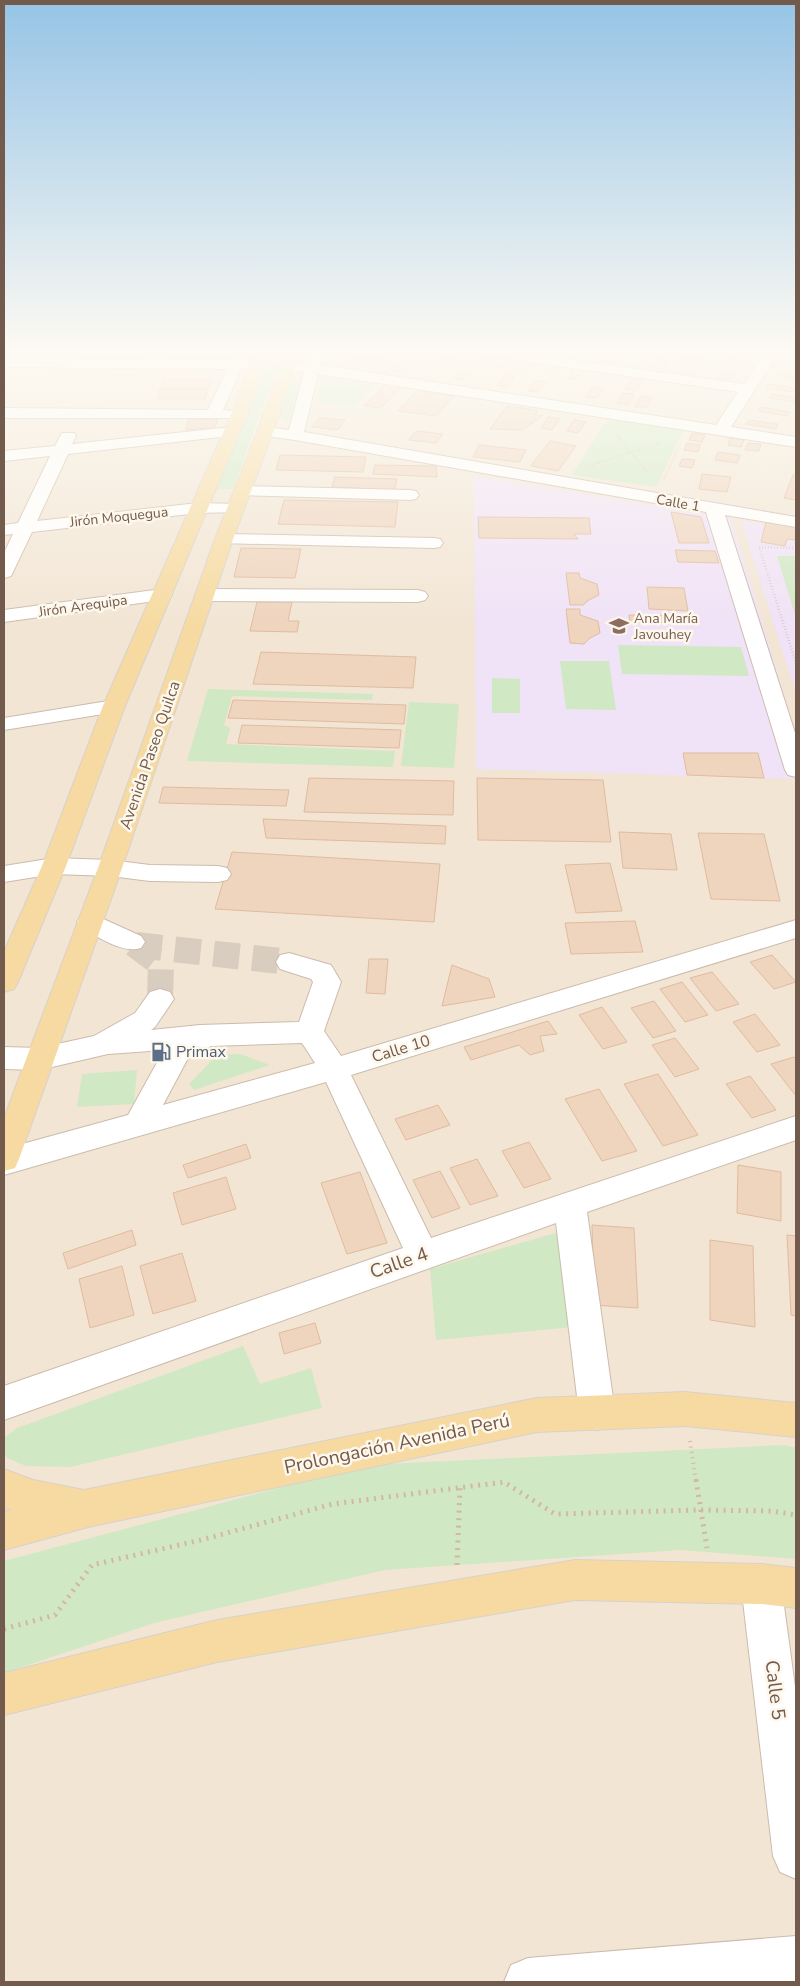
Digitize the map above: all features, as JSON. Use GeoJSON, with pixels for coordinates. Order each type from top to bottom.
{"type":"FeatureCollection","features":[{"type":"Feature","properties":{"kind":"main road"},"geometry":{"type":"LineString","coordinates":[[4,982],[54,866],[114,706],[227,443]]}},
{"type":"Feature","properties":{"kind":"main road","name":"Avenida Paseo Quilca"},"geometry":{"type":"LineString","coordinates":[[4,1161],[110,868],[234,508],[261,443]]}},
{"type":"Feature","properties":{"kind":"main road","name":"Prolongación Avenida Perú"},"geometry":{"type":"LineString","coordinates":[[4,1531],[88,1508],[537,1415],[684,1409],[796,1420]]}},
{"type":"Feature","properties":{"kind":"main road"},"geometry":{"type":"LineString","coordinates":[[4,1488],[33,1499],[88,1508]]}},
{"type":"Feature","properties":{"kind":"main road"},"geometry":{"type":"LineString","coordinates":[[4,1694],[217,1641],[575,1580],[779,1586]]}},
{"type":"Feature","properties":{"kind":"street"},"geometry":{"type":"LineString","coordinates":[[4,572],[23,527],[64,443]]}},
{"type":"Feature","properties":{"kind":"street"},"geometry":{"type":"LineString","coordinates":[[4,456],[108,443]]}},
{"type":"Feature","properties":{"kind":"street","name":"Calle 1"},"geometry":{"type":"LineString","coordinates":[[334,443],[714,510],[796,522]]}},
{"type":"Feature","properties":{"kind":"street"},"geometry":{"type":"LineString","coordinates":[[242,491],[410,495]]}},
{"type":"Feature","properties":{"kind":"street","name":"Jirón Moquegua"},"geometry":{"type":"LineString","coordinates":[[4,530],[198,508],[234,508]]}},
{"type":"Feature","properties":{"kind":"street"},"geometry":{"type":"LineString","coordinates":[[714,510],[796,770]]}},
{"type":"Feature","properties":{"kind":"street"},"geometry":{"type":"LineString","coordinates":[[224,539],[434,543]]}},
{"type":"Feature","properties":{"kind":"street","name":"Jirón Arequipa"},"geometry":{"type":"LineString","coordinates":[[4,616],[162,595]]}},
{"type":"Feature","properties":{"kind":"street"},"geometry":{"type":"LineString","coordinates":[[205,595],[418,596]]}},
{"type":"Feature","properties":{"kind":"street"},"geometry":{"type":"LineString","coordinates":[[4,724],[114,706]]}},
{"type":"Feature","properties":{"kind":"street"},"geometry":{"type":"LineString","coordinates":[[4,874],[54,866],[110,868],[150,873],[218,874]]}},
{"type":"Feature","properties":{"kind":"street"},"geometry":{"type":"LineString","coordinates":[[90,922],[132,942]]}},
{"type":"Feature","properties":{"kind":"street","name":"Calle 10"},"geometry":{"type":"LineString","coordinates":[[4,1161],[334,1069],[796,929]]}},
{"type":"Feature","properties":{"kind":"street"},"geometry":{"type":"LineString","coordinates":[[289,962],[321,972],[327,982],[310,1032]]}},
{"type":"Feature","properties":{"kind":"street"},"geometry":{"type":"LineString","coordinates":[[101,1045],[145,1020],[160,999]]}},
{"type":"Feature","properties":{"kind":"street"},"geometry":{"type":"LineString","coordinates":[[4,1058],[39,1060],[101,1045],[206,1036],[310,1032]]}},
{"type":"Feature","properties":{"kind":"street"},"geometry":{"type":"LineString","coordinates":[[310,1032],[334,1069],[423,1255]]}},
{"type":"Feature","properties":{"kind":"street"},"geometry":{"type":"LineString","coordinates":[[138,1124],[177,1052],[206,1036]]}},
{"type":"Feature","properties":{"kind":"street","name":"Calle 4"},"geometry":{"type":"LineString","coordinates":[[4,1403],[423,1255],[570,1205],[788,1135]]}},
{"type":"Feature","properties":{"kind":"street"},"geometry":{"type":"LineString","coordinates":[[570,1205],[577,1245],[597,1413]]}},
{"type":"Feature","properties":{"kind":"street","name":"Calle 5"},"geometry":{"type":"LineString","coordinates":[[779,1586],[796,1856]]}},
{"type":"Feature","properties":{"kind":"street"},"geometry":{"type":"LineString","coordinates":[[528,1982],[796,1960]]}},
{"type":"Feature","properties":{"kind":"path"},"geometry":{"type":"LineString","coordinates":[[622,443],[671,502]]}},
{"type":"Feature","properties":{"kind":"path"},"geometry":{"type":"LineString","coordinates":[[549,480],[655,443]]}},
{"type":"Feature","properties":{"kind":"path"},"geometry":{"type":"LineString","coordinates":[[660,488],[681,443]]}},
{"type":"Feature","properties":{"kind":"path"},"geometry":{"type":"LineString","coordinates":[[796,548],[759,547],[796,663]]}},
{"type":"Feature","properties":{"kind":"path"},"geometry":{"type":"LineString","coordinates":[[684,1409],[713,1583]]}},
{"type":"Feature","properties":{"kind":"path"},"geometry":{"type":"LineString","coordinates":[[4,1629],[55,1615],[92,1565],[202,1540],[333,1504],[504,1482],[555,1514],[700,1510],[772,1511],[796,1515]]}},
{"type":"Feature","properties":{"kind":"path"},"geometry":{"type":"LineString","coordinates":[[457,1600],[460,1488]]}},
{"type":"Feature","properties":{"kind":"shaded area"},"geometry":{"type":"Polygon","coordinates":[[[4,443],[796,443],[796,1982],[4,1982],[4,443]]]}},
{"type":"Feature","properties":{"kind":"shaded area","name":"Ana María Javouhey"},"geometry":{"type":"Polygon","coordinates":[[[474,476],[731,518],[796,734],[796,779],[476,769],[474,476]]]}},
{"type":"Feature","properties":{"kind":"shaded area"},"geometry":{"type":"Polygon","coordinates":[[[741,520],[796,530],[796,694],[741,520]]]}},
{"type":"Feature","properties":{"kind":"green space"},"geometry":{"type":"Polygon","coordinates":[[[234,443],[250,443],[233,489],[216,489],[234,443]]]}},
{"type":"Feature","properties":{"kind":"green space"},"geometry":{"type":"Polygon","coordinates":[[[592,443],[677,443],[656,487],[572,475],[592,443]]]}},
{"type":"Feature","properties":{"kind":"green space"},"geometry":{"type":"Polygon","coordinates":[[[777,556],[796,556],[796,618],[777,556]]]}},
{"type":"Feature","properties":{"kind":"green space"},"geometry":{"type":"Polygon","coordinates":[[[618,645],[741,647],[749,676],[622,674],[618,645]]]}},
{"type":"Feature","properties":{"kind":"green space"},"geometry":{"type":"Polygon","coordinates":[[[560,661],[609,661],[616,710],[566,709],[560,661]]]}},
{"type":"Feature","properties":{"kind":"green space"},"geometry":{"type":"Polygon","coordinates":[[[492,678],[520,679],[520,713],[492,713],[492,678]]]}},
{"type":"Feature","properties":{"kind":"green space"},"geometry":{"type":"Polygon","coordinates":[[[208,689],[373,694],[372,700],[232,696],[224,725],[230,728],[226,744],[395,751],[393,767],[187,761],[208,689]]]}},
{"type":"Feature","properties":{"kind":"green space"},"geometry":{"type":"Polygon","coordinates":[[[409,702],[459,704],[454,768],[401,766],[409,702]]]}},
{"type":"Feature","properties":{"kind":"green space"},"geometry":{"type":"Polygon","coordinates":[[[240,1054],[270,1065],[194,1090],[189,1084],[217,1055],[240,1054]]]}},
{"type":"Feature","properties":{"kind":"green space"},"geometry":{"type":"Polygon","coordinates":[[[137,1070],[134,1104],[77,1107],[82,1074],[137,1070]]]}},
{"type":"Feature","properties":{"kind":"green space"},"geometry":{"type":"Polygon","coordinates":[[[573,1228],[584,1326],[436,1340],[430,1269],[573,1228]]]}},
{"type":"Feature","properties":{"kind":"green space"},"geometry":{"type":"Polygon","coordinates":[[[243,1346],[260,1384],[311,1368],[322,1408],[70,1467],[26,1466],[7,1458],[4,1453],[4,1438],[17,1428],[243,1346]]]}},
{"type":"Feature","properties":{"kind":"green space"},"geometry":{"type":"Polygon","coordinates":[[[784,1445],[796,1448],[796,1559],[680,1550],[385,1570],[154,1623],[4,1673],[4,1561],[365,1465],[784,1445]]]}},
{"type":"Feature","properties":{"kind":"building"},"geometry":{"type":"Polygon","coordinates":[[[549,443],[576,446],[558,471],[531,466],[549,443]]]}},
{"type":"Feature","properties":{"kind":"building"},"geometry":{"type":"Polygon","coordinates":[[[687,443],[700,445],[698,452],[684,450],[687,443]]]}},
{"type":"Feature","properties":{"kind":"building"},"geometry":{"type":"Polygon","coordinates":[[[729,443],[743,443],[741,447],[728,445],[729,443]]]}},
{"type":"Feature","properties":{"kind":"building"},"geometry":{"type":"Polygon","coordinates":[[[748,443],[761,444],[759,451],[745,450],[748,443]]]}},
{"type":"Feature","properties":{"kind":"building"},"geometry":{"type":"Polygon","coordinates":[[[479,445],[526,450],[520,462],[473,457],[479,445]]]}},
{"type":"Feature","properties":{"kind":"building"},"geometry":{"type":"Polygon","coordinates":[[[718,452],[740,455],[737,463],[715,460],[718,452]]]}},
{"type":"Feature","properties":{"kind":"building"},"geometry":{"type":"Polygon","coordinates":[[[280,455],[366,457],[363,472],[276,470],[280,455]]]}},
{"type":"Feature","properties":{"kind":"building"},"geometry":{"type":"Polygon","coordinates":[[[682,459],[695,460],[692,468],[679,466],[682,459]]]}},
{"type":"Feature","properties":{"kind":"building"},"geometry":{"type":"Polygon","coordinates":[[[375,465],[436,466],[437,477],[373,474],[375,465]]]}},
{"type":"Feature","properties":{"kind":"building"},"geometry":{"type":"Polygon","coordinates":[[[702,474],[731,477],[727,492],[699,489],[702,474]]]}},
{"type":"Feature","properties":{"kind":"building"},"geometry":{"type":"Polygon","coordinates":[[[793,475],[796,475],[796,500],[784,498],[793,475]]]}},
{"type":"Feature","properties":{"kind":"building"},"geometry":{"type":"Polygon","coordinates":[[[335,477],[397,479],[394,490],[332,487],[335,477]]]}},
{"type":"Feature","properties":{"kind":"building"},"geometry":{"type":"Polygon","coordinates":[[[284,500],[398,502],[395,527],[278,524],[284,500]]]}},
{"type":"Feature","properties":{"kind":"building"},"geometry":{"type":"Polygon","coordinates":[[[671,512],[701,517],[709,543],[679,543],[671,512]]]}},
{"type":"Feature","properties":{"kind":"building"},"geometry":{"type":"Polygon","coordinates":[[[478,517],[589,518],[591,534],[574,534],[578,539],[479,538],[478,517]]]}},
{"type":"Feature","properties":{"kind":"building"},"geometry":{"type":"Polygon","coordinates":[[[766,522],[796,527],[796,540],[787,539],[785,546],[761,542],[766,522]]]}},
{"type":"Feature","properties":{"kind":"building"},"geometry":{"type":"Polygon","coordinates":[[[241,548],[301,549],[295,578],[234,577],[241,548]]]}},
{"type":"Feature","properties":{"kind":"building"},"geometry":{"type":"Polygon","coordinates":[[[675,550],[715,551],[719,563],[678,562],[675,550]]]}},
{"type":"Feature","properties":{"kind":"building"},"geometry":{"type":"Polygon","coordinates":[[[566,573],[579,573],[580,578],[597,584],[599,595],[583,605],[570,605],[566,573]]]}},
{"type":"Feature","properties":{"kind":"building"},"geometry":{"type":"Polygon","coordinates":[[[647,587],[684,588],[688,611],[649,609],[647,587]]]}},
{"type":"Feature","properties":{"kind":"building"},"geometry":{"type":"Polygon","coordinates":[[[257,602],[292,602],[288,621],[299,621],[297,632],[250,631],[257,602]]]}},
{"type":"Feature","properties":{"kind":"building"},"geometry":{"type":"Polygon","coordinates":[[[566,609],[580,609],[580,615],[598,621],[600,633],[590,638],[584,644],[570,643],[566,609]]]}},
{"type":"Feature","properties":{"kind":"building"},"geometry":{"type":"Polygon","coordinates":[[[629,615],[694,616],[695,623],[630,622],[629,615]]]}},
{"type":"Feature","properties":{"kind":"building"},"geometry":{"type":"Polygon","coordinates":[[[261,652],[416,657],[413,688],[253,684],[261,652]]]}},
{"type":"Feature","properties":{"kind":"building"},"geometry":{"type":"Polygon","coordinates":[[[233,700],[406,705],[404,724],[228,718],[233,700]]]}},
{"type":"Feature","properties":{"kind":"building"},"geometry":{"type":"Polygon","coordinates":[[[242,725],[401,730],[399,748],[238,743],[242,725]]]}},
{"type":"Feature","properties":{"kind":"building"},"geometry":{"type":"Polygon","coordinates":[[[683,753],[758,753],[764,778],[687,775],[683,753]]]}},
{"type":"Feature","properties":{"kind":"building"},"geometry":{"type":"Polygon","coordinates":[[[309,778],[454,781],[453,815],[304,812],[309,778]]]}},
{"type":"Feature","properties":{"kind":"building"},"geometry":{"type":"Polygon","coordinates":[[[477,778],[603,780],[611,842],[478,840],[477,778]]]}},
{"type":"Feature","properties":{"kind":"building"},"geometry":{"type":"Polygon","coordinates":[[[163,787],[289,790],[286,806],[159,803],[163,787]]]}},
{"type":"Feature","properties":{"kind":"building"},"geometry":{"type":"Polygon","coordinates":[[[263,819],[446,826],[445,844],[266,838],[263,819]]]}},
{"type":"Feature","properties":{"kind":"building"},"geometry":{"type":"Polygon","coordinates":[[[619,832],[671,834],[677,870],[623,868],[619,832]]]}},
{"type":"Feature","properties":{"kind":"building"},"geometry":{"type":"Polygon","coordinates":[[[698,833],[764,834],[780,901],[711,899],[698,833]]]}},
{"type":"Feature","properties":{"kind":"building"},"geometry":{"type":"Polygon","coordinates":[[[232,852],[440,864],[434,922],[215,909],[232,852]]]}},
{"type":"Feature","properties":{"kind":"building"},"geometry":{"type":"Polygon","coordinates":[[[610,863],[622,911],[576,913],[565,865],[610,863]]]}},
{"type":"Feature","properties":{"kind":"building"},"geometry":{"type":"Polygon","coordinates":[[[635,921],[643,952],[571,954],[565,923],[635,921]]]}},
{"type":"Feature","properties":{"kind":"building"},"geometry":{"type":"Polygon","coordinates":[[[772,955],[796,982],[774,989],[750,962],[772,955]]]}},
{"type":"Feature","properties":{"kind":"building"},"geometry":{"type":"Polygon","coordinates":[[[369,959],[388,959],[385,994],[366,993],[369,959]]]}},
{"type":"Feature","properties":{"kind":"building"},"geometry":{"type":"Polygon","coordinates":[[[452,965],[489,979],[495,997],[442,1006],[452,965]]]}},
{"type":"Feature","properties":{"kind":"building"},"geometry":{"type":"Polygon","coordinates":[[[712,972],[739,1004],[716,1011],[690,978],[712,972]]]}},
{"type":"Feature","properties":{"kind":"building"},"geometry":{"type":"Polygon","coordinates":[[[682,982],[708,1015],[685,1022],[660,989],[682,982]]]}},
{"type":"Feature","properties":{"kind":"building"},"geometry":{"type":"Polygon","coordinates":[[[654,1001],[676,1031],[653,1038],[631,1008],[654,1001]]]}},
{"type":"Feature","properties":{"kind":"building"},"geometry":{"type":"Polygon","coordinates":[[[602,1007],[627,1042],[603,1049],[579,1015],[602,1007]]]}},
{"type":"Feature","properties":{"kind":"building"},"geometry":{"type":"Polygon","coordinates":[[[755,1014],[780,1045],[757,1052],[733,1022],[755,1014]]]}},
{"type":"Feature","properties":{"kind":"building"},"geometry":{"type":"Polygon","coordinates":[[[548,1021],[557,1034],[540,1036],[544,1051],[530,1055],[519,1045],[471,1060],[464,1047],[548,1021]]]}},
{"type":"Feature","properties":{"kind":"building"},"geometry":{"type":"Polygon","coordinates":[[[675,1038],[699,1069],[675,1077],[652,1045],[675,1038]]]}},
{"type":"Feature","properties":{"kind":"building"},"geometry":{"type":"Polygon","coordinates":[[[794,1057],[796,1059],[796,1096],[771,1064],[794,1057]]]}},
{"type":"Feature","properties":{"kind":"building"},"geometry":{"type":"Polygon","coordinates":[[[658,1074],[698,1135],[663,1146],[624,1084],[658,1074]]]}},
{"type":"Feature","properties":{"kind":"building"},"geometry":{"type":"Polygon","coordinates":[[[750,1076],[776,1110],[752,1118],[726,1084],[750,1076]]]}},
{"type":"Feature","properties":{"kind":"building"},"geometry":{"type":"Polygon","coordinates":[[[599,1089],[637,1151],[602,1161],[565,1099],[599,1089]]]}},
{"type":"Feature","properties":{"kind":"building"},"geometry":{"type":"Polygon","coordinates":[[[438,1105],[450,1125],[406,1140],[395,1119],[438,1105]]]}},
{"type":"Feature","properties":{"kind":"building"},"geometry":{"type":"Polygon","coordinates":[[[529,1142],[551,1179],[524,1188],[502,1151],[529,1142]]]}},
{"type":"Feature","properties":{"kind":"building"},"geometry":{"type":"Polygon","coordinates":[[[246,1144],[251,1158],[188,1178],[183,1165],[246,1144]]]}},
{"type":"Feature","properties":{"kind":"building"},"geometry":{"type":"Polygon","coordinates":[[[477,1159],[498,1196],[470,1205],[450,1168],[477,1159]]]}},
{"type":"Feature","properties":{"kind":"building"},"geometry":{"type":"Polygon","coordinates":[[[738,1165],[781,1172],[781,1221],[737,1213],[738,1165]]]}},
{"type":"Feature","properties":{"kind":"building"},"geometry":{"type":"Polygon","coordinates":[[[440,1171],[460,1208],[432,1218],[413,1180],[440,1171]]]}},
{"type":"Feature","properties":{"kind":"building"},"geometry":{"type":"Polygon","coordinates":[[[360,1172],[387,1243],[347,1254],[321,1183],[360,1172]]]}},
{"type":"Feature","properties":{"kind":"building"},"geometry":{"type":"Polygon","coordinates":[[[226,1177],[236,1209],[182,1225],[173,1193],[226,1177]]]}},
{"type":"Feature","properties":{"kind":"building"},"geometry":{"type":"Polygon","coordinates":[[[592,1225],[634,1228],[638,1308],[594,1305],[592,1225]]]}},
{"type":"Feature","properties":{"kind":"building"},"geometry":{"type":"Polygon","coordinates":[[[132,1230],[136,1245],[68,1269],[63,1253],[132,1230]]]}},
{"type":"Feature","properties":{"kind":"building"},"geometry":{"type":"Polygon","coordinates":[[[787,1235],[796,1236],[796,1316],[791,1315],[787,1235]]]}},
{"type":"Feature","properties":{"kind":"building"},"geometry":{"type":"Polygon","coordinates":[[[710,1240],[753,1246],[755,1327],[710,1320],[710,1240]]]}},
{"type":"Feature","properties":{"kind":"building"},"geometry":{"type":"Polygon","coordinates":[[[182,1253],[196,1301],[153,1314],[140,1266],[182,1253]]]}},
{"type":"Feature","properties":{"kind":"building"},"geometry":{"type":"Polygon","coordinates":[[[122,1266],[134,1315],[90,1328],[79,1279],[122,1266]]]}},
{"type":"Feature","properties":{"kind":"building"},"geometry":{"type":"Polygon","coordinates":[[[315,1323],[321,1343],[284,1354],[279,1333],[315,1323]]]}},
{"type":"Feature","properties":{"kind":"tunnel"},"geometry":{"type":"LineString","coordinates":[[134,944],[161,964],[160,999]]}},
{"type":"Feature","properties":{"kind":"tunnel"},"geometry":{"type":"LineString","coordinates":[[136,945],[289,962]]}},
{"type":"Feature","properties":{"kind":"place","name":"Ana María Javouhey"},"geometry":{"type":"Point","coordinates":[619,626]}},
{"type":"Feature","properties":{"kind":"place","name":"Primax"},"geometry":{"type":"Point","coordinates":[161,1052]}}]}
